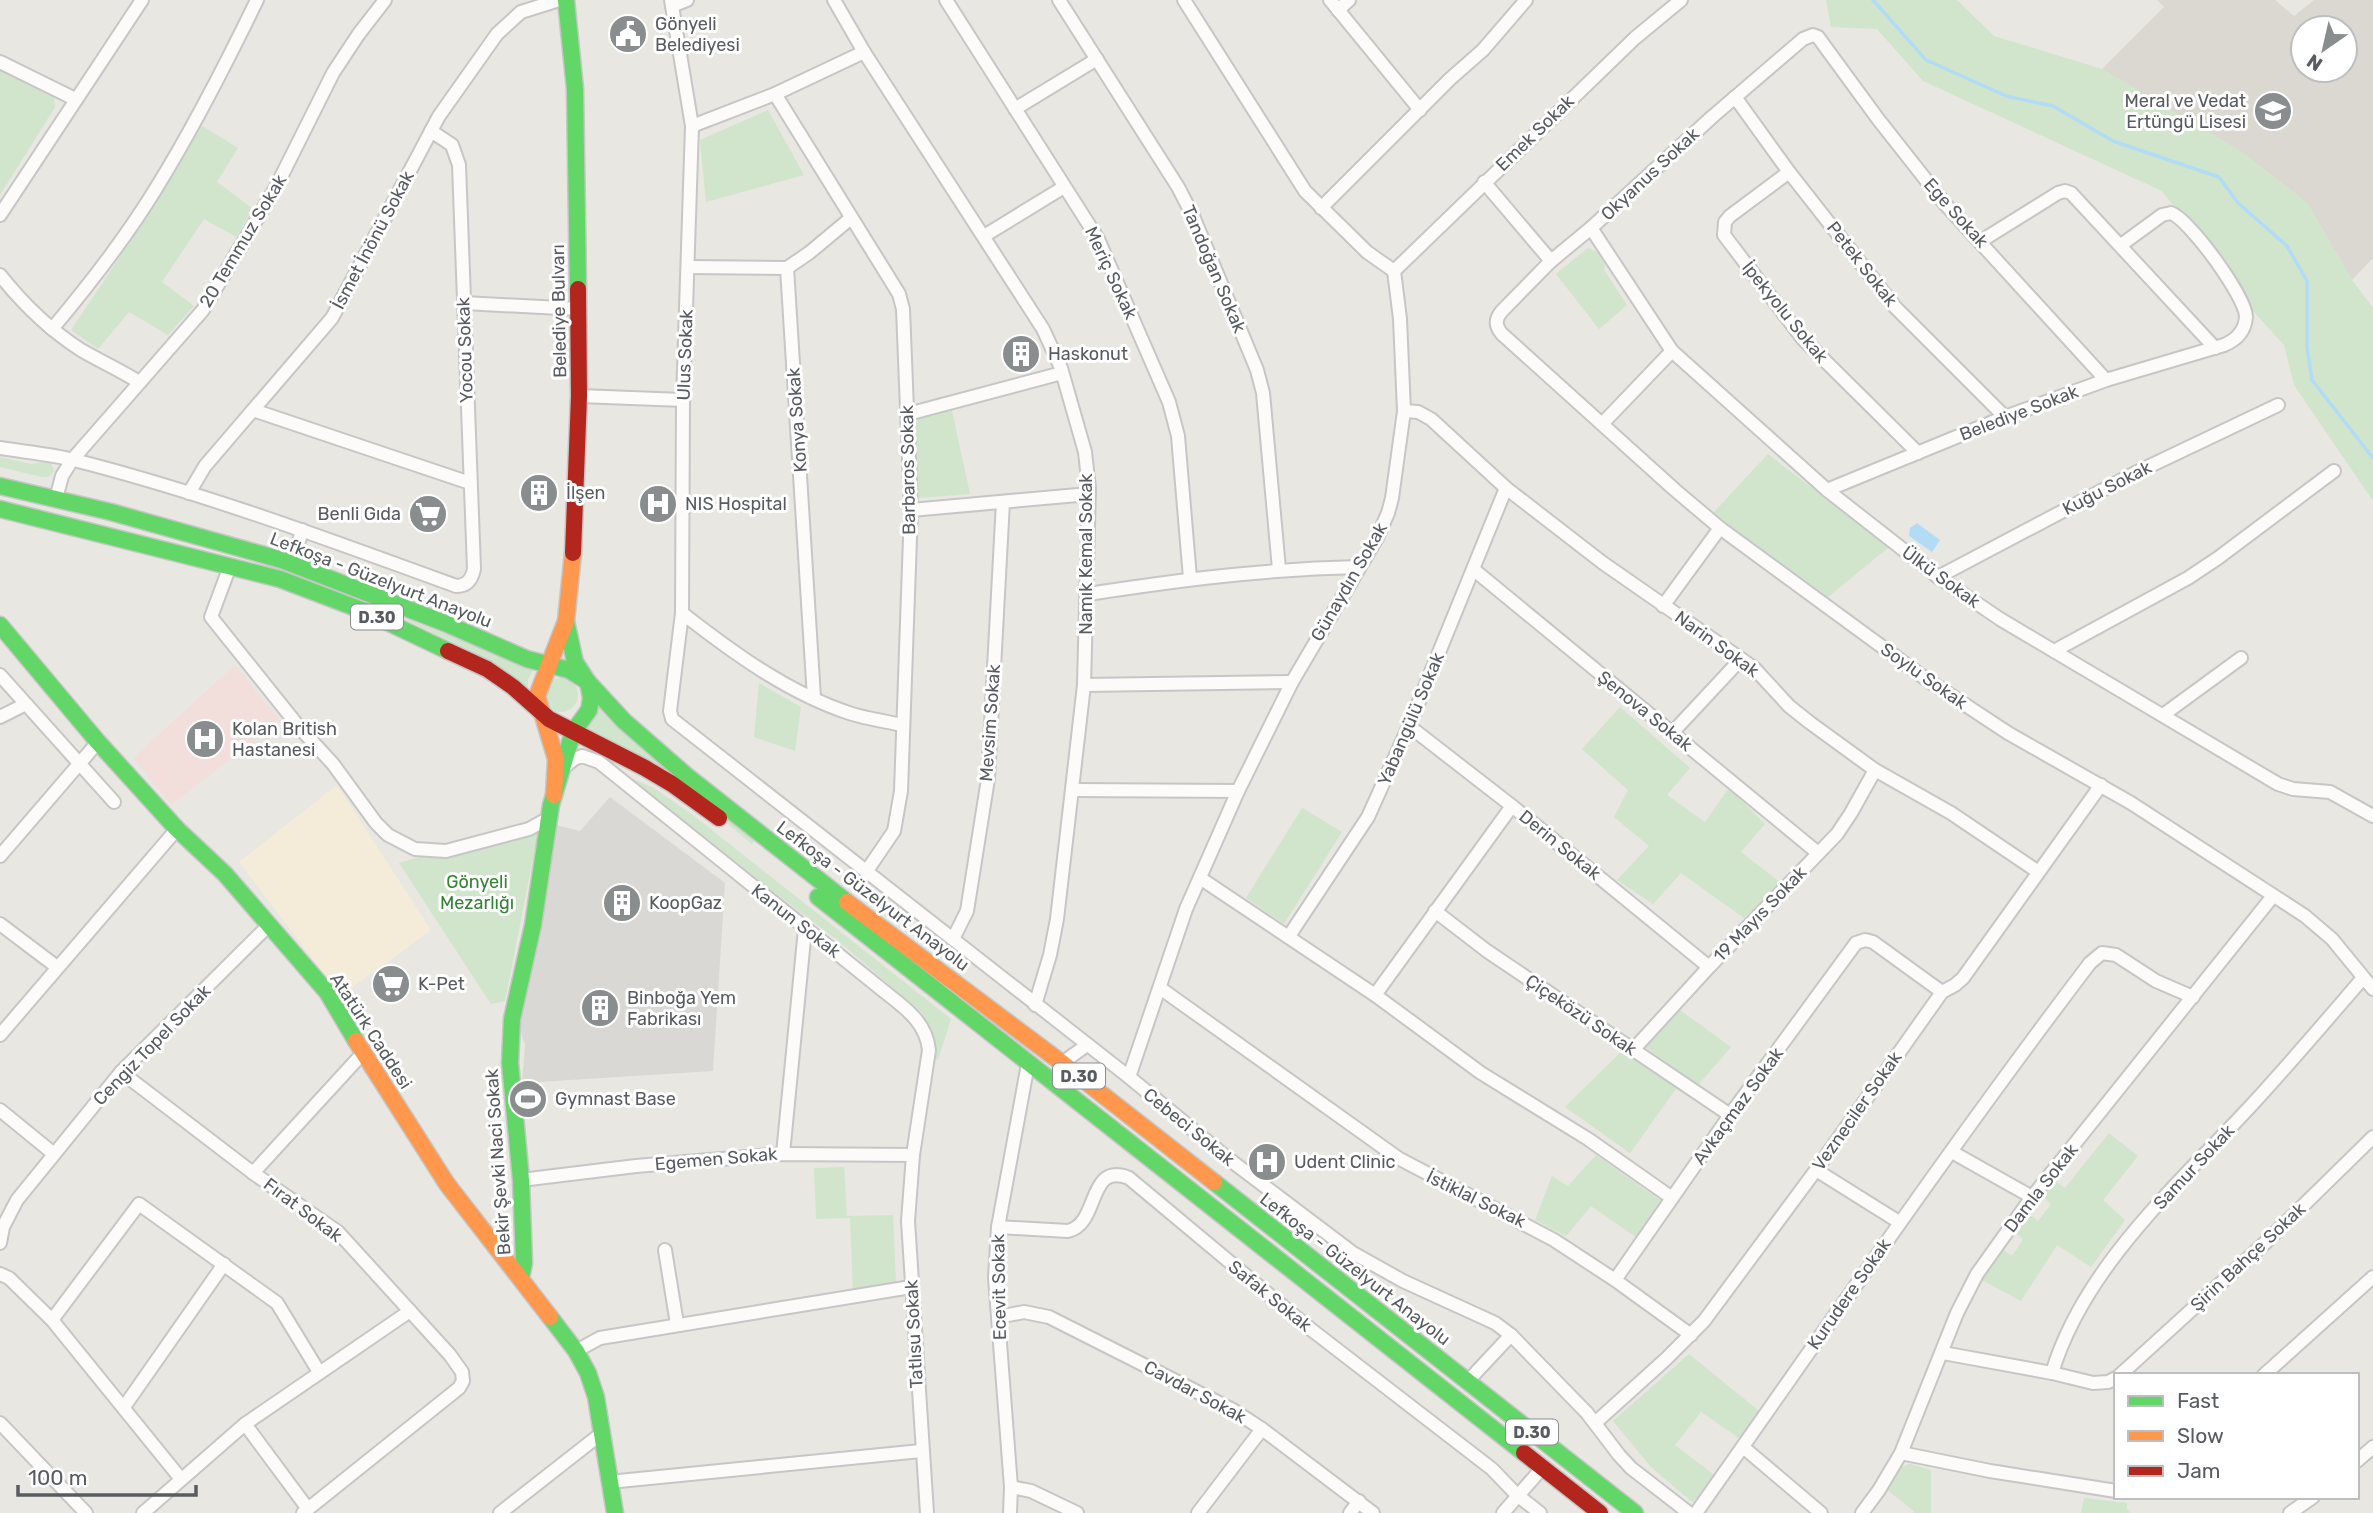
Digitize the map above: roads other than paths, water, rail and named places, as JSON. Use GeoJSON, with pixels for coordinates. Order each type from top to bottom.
{"type":"FeatureCollection","features":[{"type":"Feature","properties":{"kind":"main road","name":"Belediye Bulvarı"},"geometry":{"type":"LineString","coordinates":[[540,710],[537,695],[566,621],[575,531],[579,309],[575,89],[566,0]]}},
{"type":"Feature","properties":{"kind":"main road","name":"Lefkoşa - Güzelyurt Anayolu"},"geometry":{"type":"LineString","coordinates":[[0,486],[152,523],[293,563],[527,659],[569,670],[588,682],[624,721],[698,785],[818,880],[1062,1063],[1635,1513]]}},
{"type":"Feature","properties":{"kind":"main road","name":"Lefkoşa - Güzelyurt Anayolu"},"geometry":{"type":"LineString","coordinates":[[0,509],[280,579],[364,611],[487,669],[549,719],[672,784],[745,838],[1600,1513]]}},
{"type":"Feature","properties":{"kind":"main road"},"geometry":{"type":"LineString","coordinates":[[0,518],[48,520]]}},
{"type":"Feature","properties":{"kind":"main road","name":"Belediye Bulvarı"},"geometry":{"type":"LineString","coordinates":[[566,621],[575,662],[588,682]]}},
{"type":"Feature","properties":{"kind":"main road","name":"Atatürk Caddesi"},"geometry":{"type":"LineString","coordinates":[[0,625],[98,742],[177,829],[225,874],[327,992],[447,1184],[576,1351],[588,1373],[596,1397],[615,1513]]}},
{"type":"Feature","properties":{"kind":"main road"},"geometry":{"type":"LineString","coordinates":[[573,732],[589,710],[591,698],[588,682]]}},
{"type":"Feature","properties":{"kind":"main road","name":"Bekir Şevki Naci Sokak"},"geometry":{"type":"LineString","coordinates":[[540,710],[556,759],[554,795]]}},
{"type":"Feature","properties":{"kind":"main road","name":"Bekir Şevki Naci Sokak"},"geometry":{"type":"LineString","coordinates":[[521,1278],[524,1263],[521,1180],[510,1063],[512,1019],[533,925],[549,818],[573,732]]}},
{"type":"Feature","properties":{"kind":"street"},"geometry":{"type":"LineString","coordinates":[[0,215],[142,0]]}},
{"type":"Feature","properties":{"kind":"street"},"geometry":{"type":"LineString","coordinates":[[52,329],[155,192],[257,0]]}},
{"type":"Feature","properties":{"kind":"street","name":"20 Temmuz Sokak"},"geometry":{"type":"LineString","coordinates":[[56,499],[62,476],[72,460],[203,310],[218,288],[276,187],[334,73],[358,34],[385,0]]}},
{"type":"Feature","properties":{"kind":"street","name":"İsmet İnönü Sokak"},"geometry":{"type":"LineString","coordinates":[[189,493],[205,466],[332,318],[431,131],[502,26],[527,9],[559,0]]}},
{"type":"Feature","properties":{"kind":"street"},"geometry":{"type":"LineString","coordinates":[[671,3],[688,0]]}},
{"type":"Feature","properties":{"kind":"street","name":"Namık Kemal Sokak"},"geometry":{"type":"LineString","coordinates":[[834,0],[864,52],[1043,329],[1062,373],[1085,452],[1089,494],[1088,594],[1083,685],[1057,919],[1050,955],[1035,1005]]}},
{"type":"Feature","properties":{"kind":"street","name":"Meriç Sokak"},"geometry":{"type":"LineString","coordinates":[[946,0],[1098,239],[1172,410],[1178,436],[1190,578]]}},
{"type":"Feature","properties":{"kind":"street","name":"Tandoğan Sokak"},"geometry":{"type":"LineString","coordinates":[[1059,0],[1186,203],[1257,370],[1263,393],[1279,569]]}},
{"type":"Feature","properties":{"kind":"street"},"geometry":{"type":"LineString","coordinates":[[1184,0],[1296,177],[1321,208],[1367,253],[1394,271]]}},
{"type":"Feature","properties":{"kind":"street"},"geometry":{"type":"LineString","coordinates":[[1349,0],[1334,5],[1420,110]]}},
{"type":"Feature","properties":{"kind":"street"},"geometry":{"type":"LineString","coordinates":[[1321,208],[1450,79],[1483,50],[1526,0]]}},
{"type":"Feature","properties":{"kind":"street","name":"Emek Sokak"},"geometry":{"type":"LineString","coordinates":[[1394,271],[1483,182],[1635,38],[1681,0]]}},
{"type":"Feature","properties":{"kind":"street","name":"Ulus Sokak"},"geometry":{"type":"LineString","coordinates":[[670,712],[682,613],[683,400],[692,126],[671,3]]}},
{"type":"Feature","properties":{"kind":"street","name":"Okyanus Sokak"},"geometry":{"type":"LineString","coordinates":[[1498,328],[1497,320],[1502,311],[1551,261],[1805,37],[1818,37]]}},
{"type":"Feature","properties":{"kind":"street","name":"Ege Sokak"},"geometry":{"type":"LineString","coordinates":[[1818,37],[1938,194],[2106,380]]}},
{"type":"Feature","properties":{"kind":"street"},"geometry":{"type":"LineString","coordinates":[[692,126],[775,94],[864,52]]}},
{"type":"Feature","properties":{"kind":"street"},"geometry":{"type":"LineString","coordinates":[[1015,109],[1097,59]]}},
{"type":"Feature","properties":{"kind":"street"},"geometry":{"type":"LineString","coordinates":[[0,62],[75,99]]}},
{"type":"Feature","properties":{"kind":"street","name":"Barbaros Sokak"},"geometry":{"type":"LineString","coordinates":[[775,94],[902,301],[911,510],[901,791],[897,823],[890,839],[866,872]]}},
{"type":"Feature","properties":{"kind":"street","name":"Petek Sokak"},"geometry":{"type":"LineString","coordinates":[[1735,97],[1789,172],[1895,307],[2006,417]]}},
{"type":"Feature","properties":{"kind":"street","name":"Yocou Sokak"},"geometry":{"type":"LineString","coordinates":[[302,530],[456,586],[470,581],[474,569],[459,161],[449,142],[431,131]]}},
{"type":"Feature","properties":{"kind":"street","name":"İpekyolu Sokak"},"geometry":{"type":"LineString","coordinates":[[1789,172],[1730,216],[1723,227],[1724,235],[1803,339],[1918,453]]}},
{"type":"Feature","properties":{"kind":"street"},"geometry":{"type":"LineString","coordinates":[[1483,182],[1551,261]]}},
{"type":"Feature","properties":{"kind":"street"},"geometry":{"type":"LineString","coordinates":[[984,236],[1065,187]]}},
{"type":"Feature","properties":{"kind":"street"},"geometry":{"type":"LineString","coordinates":[[1981,241],[2065,191],[2074,196],[2121,245],[2215,348]]}},
{"type":"Feature","properties":{"kind":"street","name":"Belediye Sokak"},"geometry":{"type":"LineString","coordinates":[[1826,490],[2006,417],[2106,380],[2215,348],[2231,342],[2241,334],[2245,312],[2231,282],[2184,220],[2174,214],[2165,214],[2121,245]]}},
{"type":"Feature","properties":{"kind":"street"},"geometry":{"type":"LineString","coordinates":[[688,267],[787,268],[851,218]]}},
{"type":"Feature","properties":{"kind":"street","name":"Ülkü Sokak"},"geometry":{"type":"LineString","coordinates":[[1591,228],[1672,351],[1826,490],[1938,576],[2000,619],[2278,784],[2293,789],[2330,792],[2373,816]]}},
{"type":"Feature","properties":{"kind":"street","name":"Konya Sokak"},"geometry":{"type":"LineString","coordinates":[[787,268],[814,698]]}},
{"type":"Feature","properties":{"kind":"street","name":"Günaydın Sokak"},"geometry":{"type":"LineString","coordinates":[[1129,1077],[1186,909],[1238,791],[1292,681],[1377,537],[1388,513],[1404,411],[1400,319],[1394,271]]}},
{"type":"Feature","properties":{"kind":"street"},"geometry":{"type":"LineString","coordinates":[[0,275],[52,329],[83,351],[139,382]]}},
{"type":"Feature","properties":{"kind":"street"},"geometry":{"type":"LineString","coordinates":[[464,303],[579,309]]}},
{"type":"Feature","properties":{"kind":"street","name":"Soylu Sokak"},"geometry":{"type":"LineString","coordinates":[[1498,328],[1720,528],[1926,679],[2008,733],[2101,785],[2295,909],[2320,928],[2373,989]]}},
{"type":"Feature","properties":{"kind":"street"},"geometry":{"type":"LineString","coordinates":[[1602,424],[1672,351]]}},
{"type":"Feature","properties":{"kind":"street"},"geometry":{"type":"LineString","coordinates":[[908,414],[1062,373]]}},
{"type":"Feature","properties":{"kind":"street"},"geometry":{"type":"LineString","coordinates":[[579,396],[683,400]]}},
{"type":"Feature","properties":{"kind":"street","name":"Kuğu Sokak"},"geometry":{"type":"LineString","coordinates":[[1938,576],[2134,474],[2278,405]]}},
{"type":"Feature","properties":{"kind":"street"},"geometry":{"type":"LineString","coordinates":[[253,410],[470,483]]}},
{"type":"Feature","properties":{"kind":"street","name":"Narin Sokak"},"geometry":{"type":"LineString","coordinates":[[1404,411],[1418,412],[1431,418],[1506,488],[1612,570],[1754,668],[1801,716],[1875,770],[1978,830],[2038,871]]}},
{"type":"Feature","properties":{"kind":"street"},"geometry":{"type":"LineString","coordinates":[[0,448],[72,460],[189,493],[302,530],[293,563]]}},
{"type":"Feature","properties":{"kind":"street"},"geometry":{"type":"LineString","coordinates":[[2053,651],[2188,578],[2334,471]]}},
{"type":"Feature","properties":{"kind":"street","name":"Yabangülü Sokak"},"geometry":{"type":"LineString","coordinates":[[1289,936],[1368,817],[1409,726],[1506,488]]}},
{"type":"Feature","properties":{"kind":"street"},"geometry":{"type":"LineString","coordinates":[[911,510],[1089,494]]}},
{"type":"Feature","properties":{"kind":"street","name":"Mevsim Sokak"},"geometry":{"type":"LineString","coordinates":[[953,939],[967,911],[988,779],[1003,502]]}},
{"type":"Feature","properties":{"kind":"street"},"geometry":{"type":"LineString","coordinates":[[1663,606],[1720,528]]}},
{"type":"Feature","properties":{"kind":"street"},"geometry":{"type":"LineString","coordinates":[[230,566],[211,617],[388,835],[415,849],[446,851],[529,829],[549,818]]}},
{"type":"Feature","properties":{"kind":"street"},"geometry":{"type":"LineString","coordinates":[[1088,594],[1190,578],[1279,569],[1359,566]]}},
{"type":"Feature","properties":{"kind":"street","name":"Şenova Sokak"},"geometry":{"type":"LineString","coordinates":[[1473,569],[1818,853]]}},
{"type":"Feature","properties":{"kind":"street"},"geometry":{"type":"LineString","coordinates":[[682,613],[749,663],[814,698],[850,713],[902,725]]}},
{"type":"Feature","properties":{"kind":"street"},"geometry":{"type":"LineString","coordinates":[[2163,715],[2241,658]]}},
{"type":"Feature","properties":{"kind":"street"},"geometry":{"type":"LineString","coordinates":[[1672,733],[1741,659]]}},
{"type":"Feature","properties":{"kind":"street"},"geometry":{"type":"LineString","coordinates":[[0,675],[114,802]]}},
{"type":"Feature","properties":{"kind":"street"},"geometry":{"type":"LineString","coordinates":[[1083,685],[1292,681]]}},
{"type":"Feature","properties":{"kind":"street"},"geometry":{"type":"LineString","coordinates":[[0,717],[26,704]]}},
{"type":"Feature","properties":{"kind":"street","name":"Cebeci Sokak"},"geometry":{"type":"LineString","coordinates":[[670,712],[676,723],[1129,1077],[1226,1157],[1356,1255],[1403,1281],[1495,1323],[1511,1335],[1595,1423],[1631,1468],[1689,1513]]}},
{"type":"Feature","properties":{"kind":"street","name":"Derin Sokak"},"geometry":{"type":"LineString","coordinates":[[1409,726],[1512,806],[1709,967]]}},
{"type":"Feature","properties":{"kind":"street"},"geometry":{"type":"LineString","coordinates":[[0,856],[98,742]]}},
{"type":"Feature","properties":{"kind":"street","name":"Kanun Sokak"},"geometry":{"type":"LineString","coordinates":[[563,768],[582,756],[599,762],[914,1015],[922,1026],[929,1050],[913,1155]]}},
{"type":"Feature","properties":{"kind":"street","name":"19 Mayıs Sokak"},"geometry":{"type":"LineString","coordinates":[[1633,1050],[1847,820],[1875,770]]}},
{"type":"Feature","properties":{"kind":"street","name":"Vezneciler Sokak"},"geometry":{"type":"LineString","coordinates":[[1595,1423],[1690,1335],[1816,1170],[1942,992],[1964,978],[2101,785]]}},
{"type":"Feature","properties":{"kind":"street"},"geometry":{"type":"LineString","coordinates":[[1073,790],[1238,791]]}},
{"type":"Feature","properties":{"kind":"street"},"geometry":{"type":"LineString","coordinates":[[1375,995],[1512,806]]}},
{"type":"Feature","properties":{"kind":"street"},"geometry":{"type":"LineString","coordinates":[[0,1035],[177,829]]}},
{"type":"Feature","properties":{"kind":"street"},"geometry":{"type":"LineString","coordinates":[[1200,878],[1375,995],[1481,1073],[1588,1139],[1672,1198]]}},
{"type":"Feature","properties":{"kind":"street","name":"Damla Sokak"},"geometry":{"type":"LineString","coordinates":[[1862,1513],[1880,1490],[1902,1453],[1970,1286],[2032,1197],[2273,896]]}},
{"type":"Feature","properties":{"kind":"street","name":"Çiçeközü Sokak"},"geometry":{"type":"LineString","coordinates":[[1435,911],[1488,951],[1730,1115]]}},
{"type":"Feature","properties":{"kind":"street"},"geometry":{"type":"LineString","coordinates":[[0,924],[57,967]]}},
{"type":"Feature","properties":{"kind":"street","name":"Cengiz Topel Sokak"},"geometry":{"type":"LineString","coordinates":[[0,1242],[3,1227],[17,1200],[121,1072],[269,925]]}},
{"type":"Feature","properties":{"kind":"street"},"geometry":{"type":"LineString","coordinates":[[783,1154],[805,929]]}},
{"type":"Feature","properties":{"kind":"street","name":"Avkaçmaz Sokak"},"geometry":{"type":"LineString","coordinates":[[1615,1280],[1730,1115],[1859,941],[1873,942],[1942,992]]}},
{"type":"Feature","properties":{"kind":"street","name":"Kurudere Sokak"},"geometry":{"type":"LineString","coordinates":[[1696,1513],[1899,1222],[2090,964],[2102,953],[2116,955],[2156,981],[2193,997]]}},
{"type":"Feature","properties":{"kind":"street","name":"Samur Sokak"},"geometry":{"type":"LineString","coordinates":[[2052,1373],[2069,1327],[2100,1277],[2131,1237],[2363,978]]}},
{"type":"Feature","properties":{"kind":"street","name":"İstiklal Sokak"},"geometry":{"type":"LineString","coordinates":[[1160,988],[1398,1158],[1455,1190],[1534,1228],[1615,1280],[1690,1335]]}},
{"type":"Feature","properties":{"kind":"street"},"geometry":{"type":"LineString","coordinates":[[1062,1063],[1087,1045]]}},
{"type":"Feature","properties":{"kind":"street"},"geometry":{"type":"LineString","coordinates":[[253,1172],[363,1053]]}},
{"type":"Feature","properties":{"kind":"street","name":"Ecevit Sokak"},"geometry":{"type":"LineString","coordinates":[[1010,1513],[1011,1487],[995,1278],[998,1227],[1028,1064]]}},
{"type":"Feature","properties":{"kind":"street","name":"Fırat Sokak"},"geometry":{"type":"LineString","coordinates":[[121,1072],[253,1172],[338,1232],[462,1372],[464,1381],[459,1388],[305,1511]]}},
{"type":"Feature","properties":{"kind":"street"},"geometry":{"type":"LineString","coordinates":[[0,1110],[54,1154]]}},
{"type":"Feature","properties":{"kind":"street","name":"Şirin Bahçe Sokak"},"geometry":{"type":"LineString","coordinates":[[2122,1373],[2266,1242],[2373,1137]]}},
{"type":"Feature","properties":{"kind":"street"},"geometry":{"type":"LineString","coordinates":[[1952,1152],[2032,1197]]}},
{"type":"Feature","properties":{"kind":"street","name":"Egemen Sokak"},"geometry":{"type":"LineString","coordinates":[[521,1180],[636,1166],[783,1154],[913,1155]]}},
{"type":"Feature","properties":{"kind":"street","name":"Tatlısu Sokak"},"geometry":{"type":"LineString","coordinates":[[913,1155],[908,1221],[927,1513]]}},
{"type":"Feature","properties":{"kind":"street"},"geometry":{"type":"LineString","coordinates":[[1816,1170],[1899,1222]]}},
{"type":"Feature","properties":{"kind":"street","name":"Safak Sokak"},"geometry":{"type":"LineString","coordinates":[[998,1227],[1068,1231],[1076,1229],[1082,1223],[1102,1181],[1110,1175],[1118,1174],[1129,1178],[1304,1324],[1492,1469],[1539,1513]]}},
{"type":"Feature","properties":{"kind":"street"},"geometry":{"type":"LineString","coordinates":[[52,1320],[139,1204],[276,1303],[319,1372]]}},
{"type":"Feature","properties":{"kind":"street"},"geometry":{"type":"LineString","coordinates":[[665,1250],[677,1324]]}},
{"type":"Feature","properties":{"kind":"street"},"geometry":{"type":"LineString","coordinates":[[124,1407],[223,1264]]}},
{"type":"Feature","properties":{"kind":"street"},"geometry":{"type":"LineString","coordinates":[[0,1274],[9,1278],[52,1320],[181,1479]]}},
{"type":"Feature","properties":{"kind":"street"},"geometry":{"type":"LineString","coordinates":[[2266,1373],[2373,1277]]}},
{"type":"Feature","properties":{"kind":"street"},"geometry":{"type":"LineString","coordinates":[[576,1351],[600,1338],[911,1287]]}},
{"type":"Feature","properties":{"kind":"street"},"geometry":{"type":"LineString","coordinates":[[144,1513],[245,1424],[410,1311]]}},
{"type":"Feature","properties":{"kind":"street","name":"Cavdar Sokak"},"geometry":{"type":"LineString","coordinates":[[998,1317],[1024,1312],[1049,1317],[1233,1410],[1373,1513]]}},
{"type":"Feature","properties":{"kind":"street"},"geometry":{"type":"LineString","coordinates":[[1467,1382],[1511,1335]]}},
{"type":"Feature","properties":{"kind":"street"},"geometry":{"type":"LineString","coordinates":[[1943,1353],[2093,1383],[2114,1379]]}},
{"type":"Feature","properties":{"kind":"street"},"geometry":{"type":"LineString","coordinates":[[0,1423],[86,1513]]}},
{"type":"Feature","properties":{"kind":"street"},"geometry":{"type":"LineString","coordinates":[[245,1424],[305,1511]]}},
{"type":"Feature","properties":{"kind":"street"},"geometry":{"type":"LineString","coordinates":[[1198,1513],[1262,1429]]}},
{"type":"Feature","properties":{"kind":"street"},"geometry":{"type":"LineString","coordinates":[[500,1513],[602,1433]]}},
{"type":"Feature","properties":{"kind":"street"},"geometry":{"type":"LineString","coordinates":[[1742,1447],[1821,1513]]}},
{"type":"Feature","properties":{"kind":"street"},"geometry":{"type":"LineString","coordinates":[[2359,1459],[2373,1447]]}},
{"type":"Feature","properties":{"kind":"street"},"geometry":{"type":"LineString","coordinates":[[609,1482],[922,1451]]}},
{"type":"Feature","properties":{"kind":"street"},"geometry":{"type":"LineString","coordinates":[[1902,1453],[1990,1472],[2114,1491]]}},
{"type":"Feature","properties":{"kind":"street"},"geometry":{"type":"LineString","coordinates":[[1503,1513],[1543,1467]]}},
{"type":"Feature","properties":{"kind":"street"},"geometry":{"type":"LineString","coordinates":[[1011,1487],[1031,1491],[1077,1513]]}},
{"type":"Feature","properties":{"kind":"street"},"geometry":{"type":"LineString","coordinates":[[2290,1513],[2310,1499]]}},
{"type":"Feature","properties":{"kind":"street"},"geometry":{"type":"LineString","coordinates":[[1350,1513],[1359,1501]]}},
{"type":"Feature","properties":{"kind":"water"},"geometry":{"type":"Polygon","coordinates":[[[1917,523],[1940,540],[1932,552],[1909,536],[1910,528],[1917,523]]]}},
{"type":"Feature","properties":{"kind":"waterway"},"geometry":{"type":"LineString","coordinates":[[1873,0],[1926,60],[2006,96],[2053,106],[2113,141],[2219,177],[2238,203],[2287,246],[2307,281],[2307,348],[2312,380],[2373,458]]}},
{"type":"Feature","properties":{"kind":"place","name":"Gönyeli Belediyesi"},"geometry":{"type":"Point","coordinates":[628,34]}},
{"type":"Feature","properties":{"kind":"place","name":"Meral ve Vedat Ertüngü Lisesi"},"geometry":{"type":"Point","coordinates":[2273,111]}},
{"type":"Feature","properties":{"kind":"place","name":"Haskonut"},"geometry":{"type":"Point","coordinates":[1021,354]}},
{"type":"Feature","properties":{"kind":"place","name":"İlşen"},"geometry":{"type":"Point","coordinates":[539,493]}},
{"type":"Feature","properties":{"kind":"place","name":"NIS Hospital"},"geometry":{"type":"Point","coordinates":[658,504]}},
{"type":"Feature","properties":{"kind":"place","name":"Benli Gıda"},"geometry":{"type":"Point","coordinates":[428,514]}},
{"type":"Feature","properties":{"kind":"place","name":"Kolan British Hastanesi"},"geometry":{"type":"Point","coordinates":[205,739]}},
{"type":"Feature","properties":{"kind":"place","name":"KoopGaz"},"geometry":{"type":"Point","coordinates":[622,903]}},
{"type":"Feature","properties":{"kind":"place","name":"K-Pet"},"geometry":{"type":"Point","coordinates":[391,984]}},
{"type":"Feature","properties":{"kind":"place","name":"Binboğa Yem Fabrikası"},"geometry":{"type":"Point","coordinates":[600,1008]}},
{"type":"Feature","properties":{"kind":"place","name":"Gymnast Base"},"geometry":{"type":"Point","coordinates":[528,1099]}},
{"type":"Feature","properties":{"kind":"place","name":"Udent Clinic"},"geometry":{"type":"Point","coordinates":[1267,1162]}},
{"type":"Feature","properties":{"kind":"park label","name":"Gönyeli Mezarlığı"},"geometry":{"type":"Point","coordinates":[477,892]}}]}
